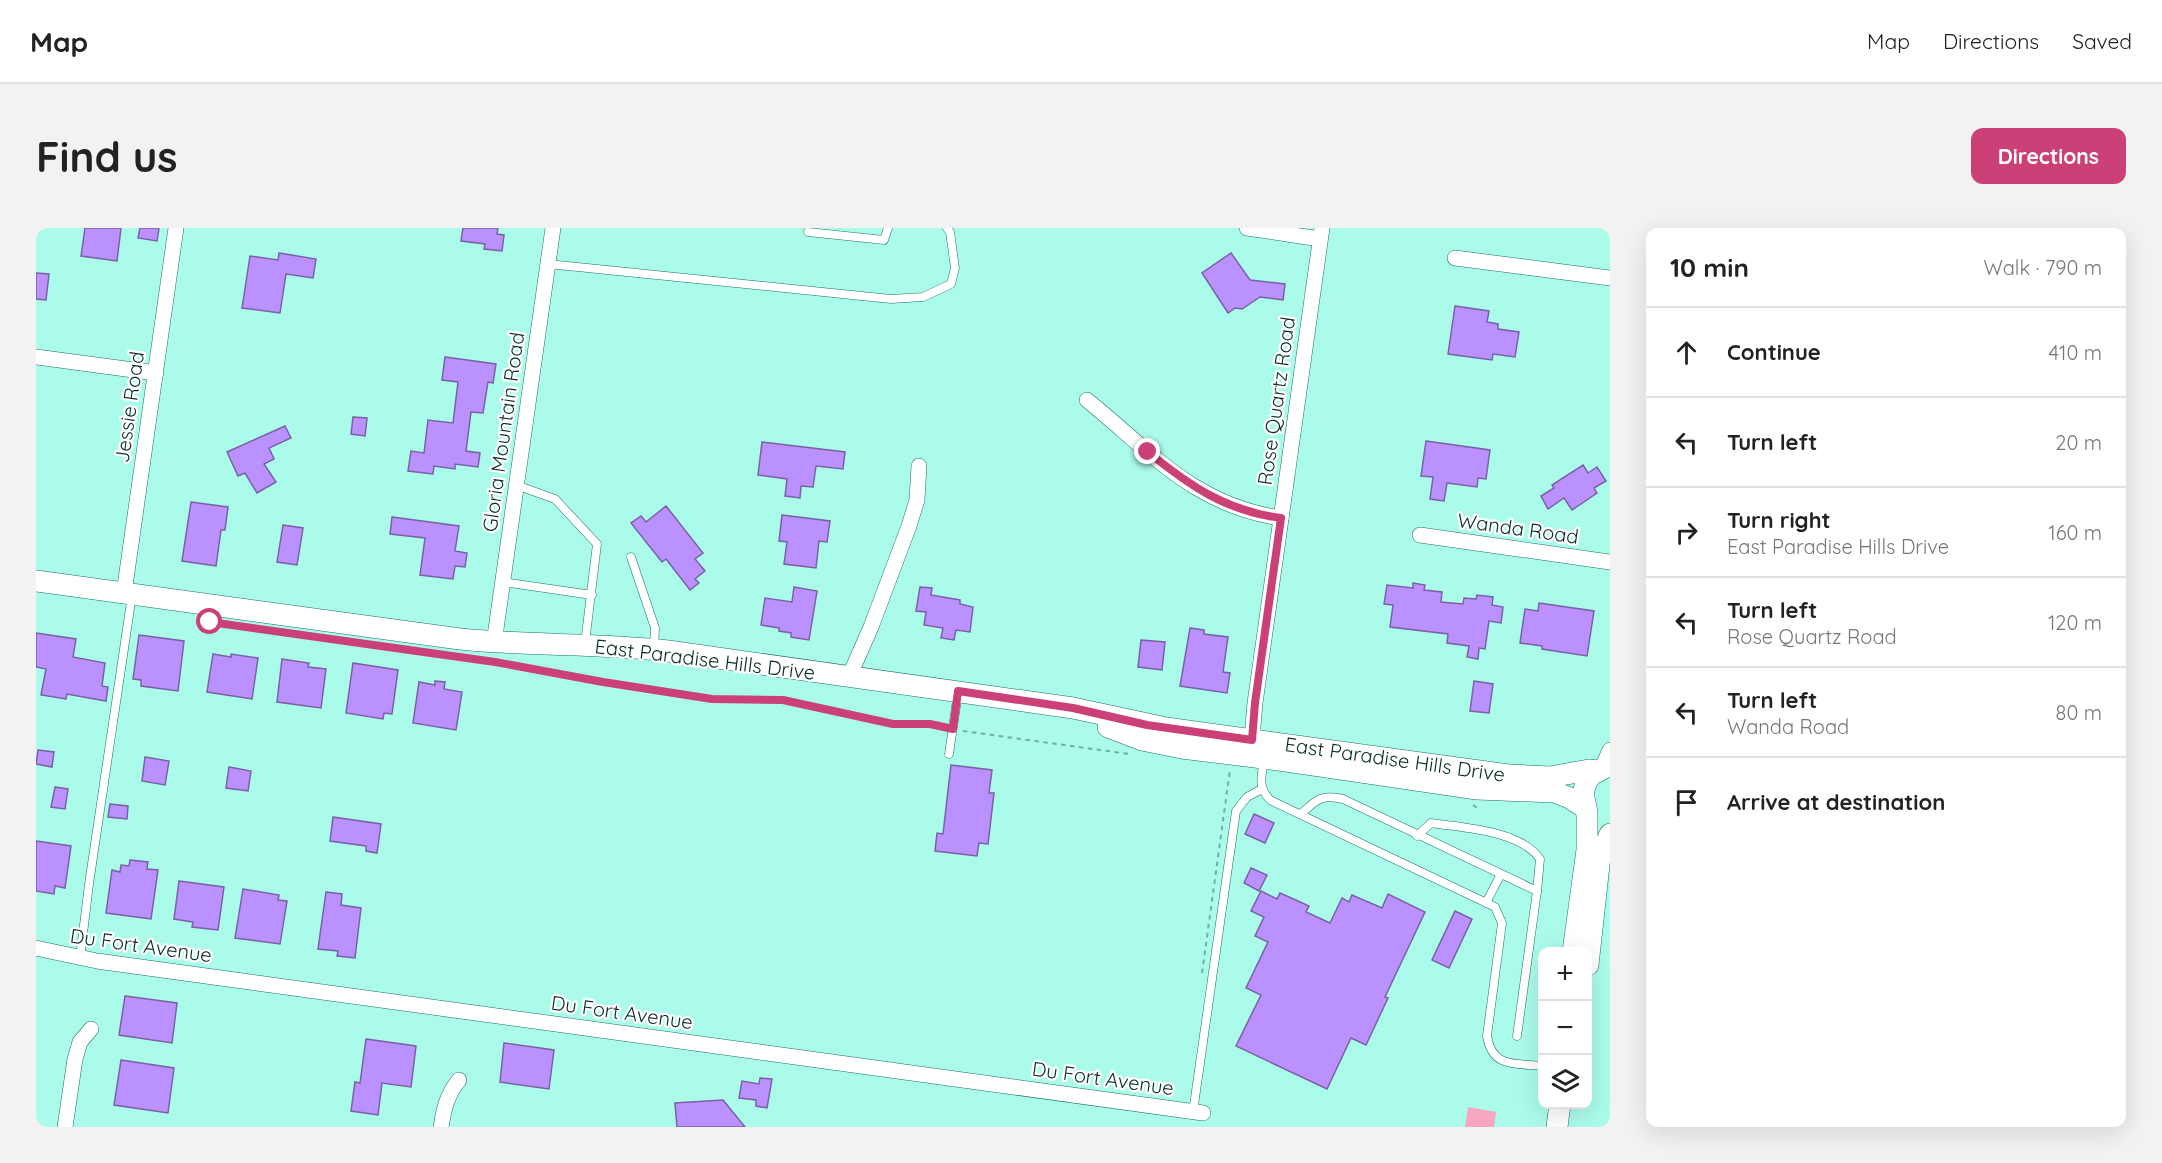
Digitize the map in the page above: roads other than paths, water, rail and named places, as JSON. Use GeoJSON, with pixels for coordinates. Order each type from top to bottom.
{"type":"FeatureCollection","features":[{"type":"Feature","properties":{"kind":"main road","name":"East Paradise Hills Drive"},"geometry":{"type":"LineString","coordinates":[[36,581],[494,643],[585,644],[654,650],[1052,705],[1157,726],[1258,750],[1484,790],[1545,791],[1563,795],[1603,823],[1610,824]]}},
{"type":"Feature","properties":{"kind":"main road","name":"East Paradise Hills Drive"},"geometry":{"type":"LineString","coordinates":[[1258,750],[1528,777],[1550,777],[1589,770],[1605,764]]}},
{"type":"Feature","properties":{"kind":"main road"},"geometry":{"type":"LineString","coordinates":[[1574,947],[1587,850],[1586,810],[1583,793],[1586,783],[1605,764]]}},
{"type":"Feature","properties":{"kind":"main road"},"geometry":{"type":"LineString","coordinates":[[1589,947],[1600,856],[1610,834]]}},
{"type":"Feature","properties":{"kind":"main road"},"geometry":{"type":"LineString","coordinates":[[1557,1127],[1559,1109]]}},
{"type":"Feature","properties":{"kind":"street","name":"Jessie Road"},"geometry":{"type":"LineString","coordinates":[[128,593],[176,228]]}},
{"type":"Feature","properties":{"kind":"street","name":"Gloria Mountain Road"},"geometry":{"type":"LineString","coordinates":[[494,643],[553,228]]}},
{"type":"Feature","properties":{"kind":"street"},"geometry":{"type":"LineString","coordinates":[[1247,228],[1321,234]]}},
{"type":"Feature","properties":{"kind":"street","name":"Rose Quartz Road"},"geometry":{"type":"LineString","coordinates":[[1258,750],[1256,691],[1321,234]]}},
{"type":"Feature","properties":{"kind":"street"},"geometry":{"type":"LineString","coordinates":[[1455,258],[1610,278]]}},
{"type":"Feature","properties":{"kind":"street"},"geometry":{"type":"LineString","coordinates":[[36,357],[156,373]]}},
{"type":"Feature","properties":{"kind":"street"},"geometry":{"type":"LineString","coordinates":[[1087,400],[1178,477],[1216,500],[1248,512],[1281,518]]}},
{"type":"Feature","properties":{"kind":"street"},"geometry":{"type":"LineString","coordinates":[[849,677],[871,627],[909,526],[917,500],[919,466]]}},
{"type":"Feature","properties":{"kind":"street","name":"Wanda Road"},"geometry":{"type":"LineString","coordinates":[[1420,535],[1610,562]]}},
{"type":"Feature","properties":{"kind":"street","name":"Du Fort Avenue"},"geometry":{"type":"LineString","coordinates":[[36,948],[80,958],[1198,1112]]}},
{"type":"Feature","properties":{"kind":"street"},"geometry":{"type":"LineString","coordinates":[[65,1127],[75,1059],[80,1042],[91,1029]]}},
{"type":"Feature","properties":{"kind":"street"},"geometry":{"type":"LineString","coordinates":[[441,1127],[444,1105],[450,1091],[459,1080]]}},
{"type":"Feature","properties":{"kind":"lane"},"geometry":{"type":"LineString","coordinates":[[808,232],[884,240],[888,228]]}},
{"type":"Feature","properties":{"kind":"lane"},"geometry":{"type":"LineString","coordinates":[[548,264],[891,299],[923,297],[951,284],[955,268],[950,232],[947,228]]}},
{"type":"Feature","properties":{"kind":"lane"},"geometry":{"type":"LineString","coordinates":[[516,485],[555,499],[577,524],[594,538],[598,548],[585,644]]}},
{"type":"Feature","properties":{"kind":"lane"},"geometry":{"type":"LineString","coordinates":[[631,557],[655,628],[654,650]]}},
{"type":"Feature","properties":{"kind":"lane"},"geometry":{"type":"LineString","coordinates":[[503,582],[592,595]]}},
{"type":"Feature","properties":{"kind":"lane"},"geometry":{"type":"LineString","coordinates":[[80,958],[128,593]]}},
{"type":"Feature","properties":{"kind":"lane"},"geometry":{"type":"LineString","coordinates":[[949,754],[958,691]]}},
{"type":"Feature","properties":{"kind":"lane"},"geometry":{"type":"LineString","coordinates":[[1258,750],[1262,789],[1270,800],[1495,908],[1502,923],[1487,1036],[1489,1050],[1498,1059],[1538,1065]]}},
{"type":"Feature","properties":{"kind":"lane"},"geometry":{"type":"LineString","coordinates":[[1198,1112],[1236,811],[1247,797],[1262,789]]}},
{"type":"Feature","properties":{"kind":"lane"},"geometry":{"type":"LineString","coordinates":[[1301,814],[1321,797],[1343,799],[1537,891]]}},
{"type":"Feature","properties":{"kind":"lane"},"geometry":{"type":"LineString","coordinates":[[1417,836],[1431,824],[1494,831],[1531,848],[1540,859],[1517,1036]]}},
{"type":"Feature","properties":{"kind":"lane"},"geometry":{"type":"LineString","coordinates":[[1486,903],[1501,874]]}}]}
